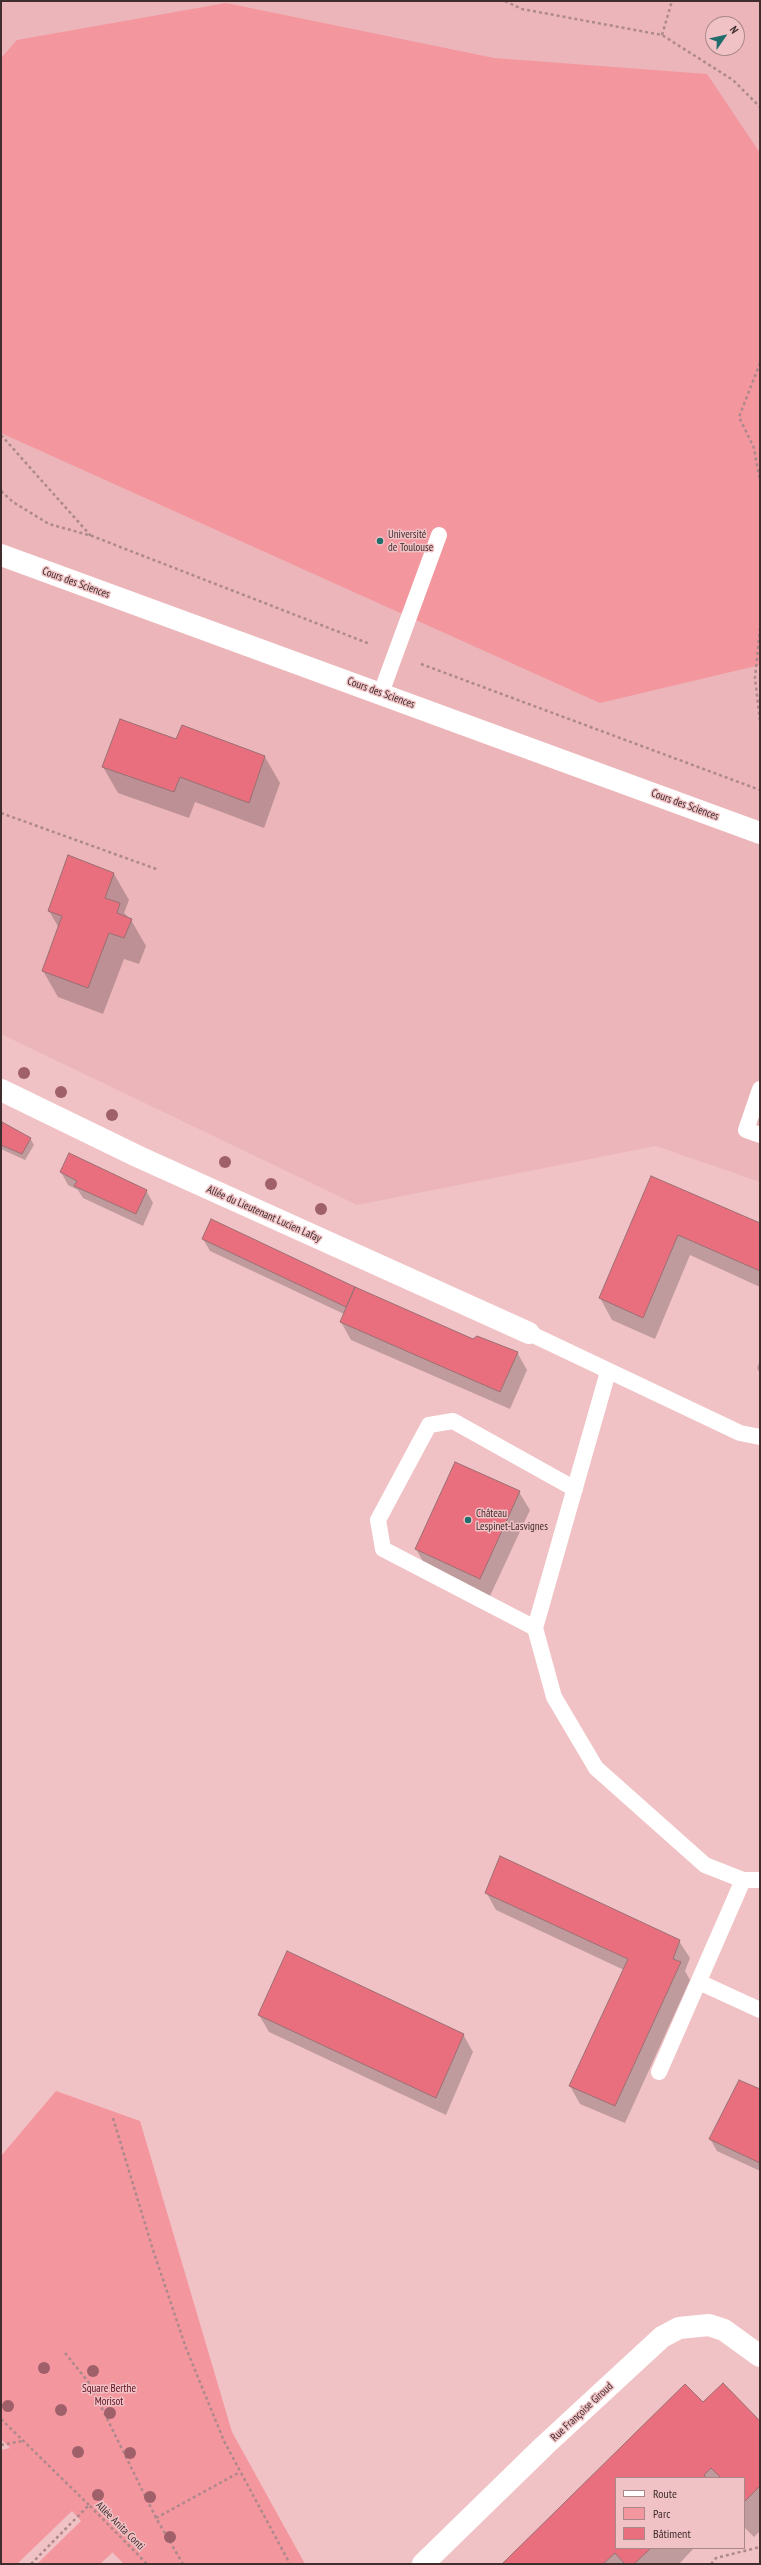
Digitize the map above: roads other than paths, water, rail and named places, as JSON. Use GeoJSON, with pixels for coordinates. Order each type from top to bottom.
{"type":"FeatureCollection","features":[{"type":"Feature","properties":{"kind":"street","name":"Cours des Sciences"},"geometry":{"type":"LineString","coordinates":[[1,555],[38,570],[381,693],[760,833]]}},
{"type":"Feature","properties":{"kind":"street","name":"Allée du Lieutenant Lucien Lafay"},"geometry":{"type":"LineString","coordinates":[[1,1090],[138,1157],[528,1333]]}},
{"type":"Feature","properties":{"kind":"street","name":"Rue Françoise Giroud"},"geometry":{"type":"LineString","coordinates":[[423,2564],[544,2446],[662,2337],[679,2328],[709,2325],[724,2330],[760,2356]]}},
{"type":"Feature","properties":{"kind":"lane"},"geometry":{"type":"LineString","coordinates":[[381,693],[439,535]]}},
{"type":"Feature","properties":{"kind":"lane"},"geometry":{"type":"LineString","coordinates":[[760,1089],[746,1130],[760,1135]]}},
{"type":"Feature","properties":{"kind":"lane"},"geometry":{"type":"LineString","coordinates":[[528,1333],[740,1433],[760,1437]]}},
{"type":"Feature","properties":{"kind":"lane"},"geometry":{"type":"LineString","coordinates":[[608,1372],[535,1628],[554,1697],[596,1768],[705,1864],[743,1880],[760,1880]]}},
{"type":"Feature","properties":{"kind":"lane"},"geometry":{"type":"LineString","coordinates":[[535,1628],[383,1549],[378,1520],[429,1425],[453,1421],[575,1489]]}},
{"type":"Feature","properties":{"kind":"lane"},"geometry":{"type":"LineString","coordinates":[[659,2072],[743,1880]]}},
{"type":"Feature","properties":{"kind":"lane"},"geometry":{"type":"LineString","coordinates":[[699,1982],[760,2010]]}},
{"type":"Feature","properties":{"kind":"place","name":"Université de Toulouse"},"geometry":{"type":"Point","coordinates":[380,541]}},
{"type":"Feature","properties":{"kind":"place","name":"Château Lespinet-Lasvignes"},"geometry":{"type":"Point","coordinates":[468,1520]}},
{"type":"Feature","properties":{"kind":"park label","name":"Square Berthe Morisot"},"geometry":{"type":"Point","coordinates":[109,2395]}}]}
